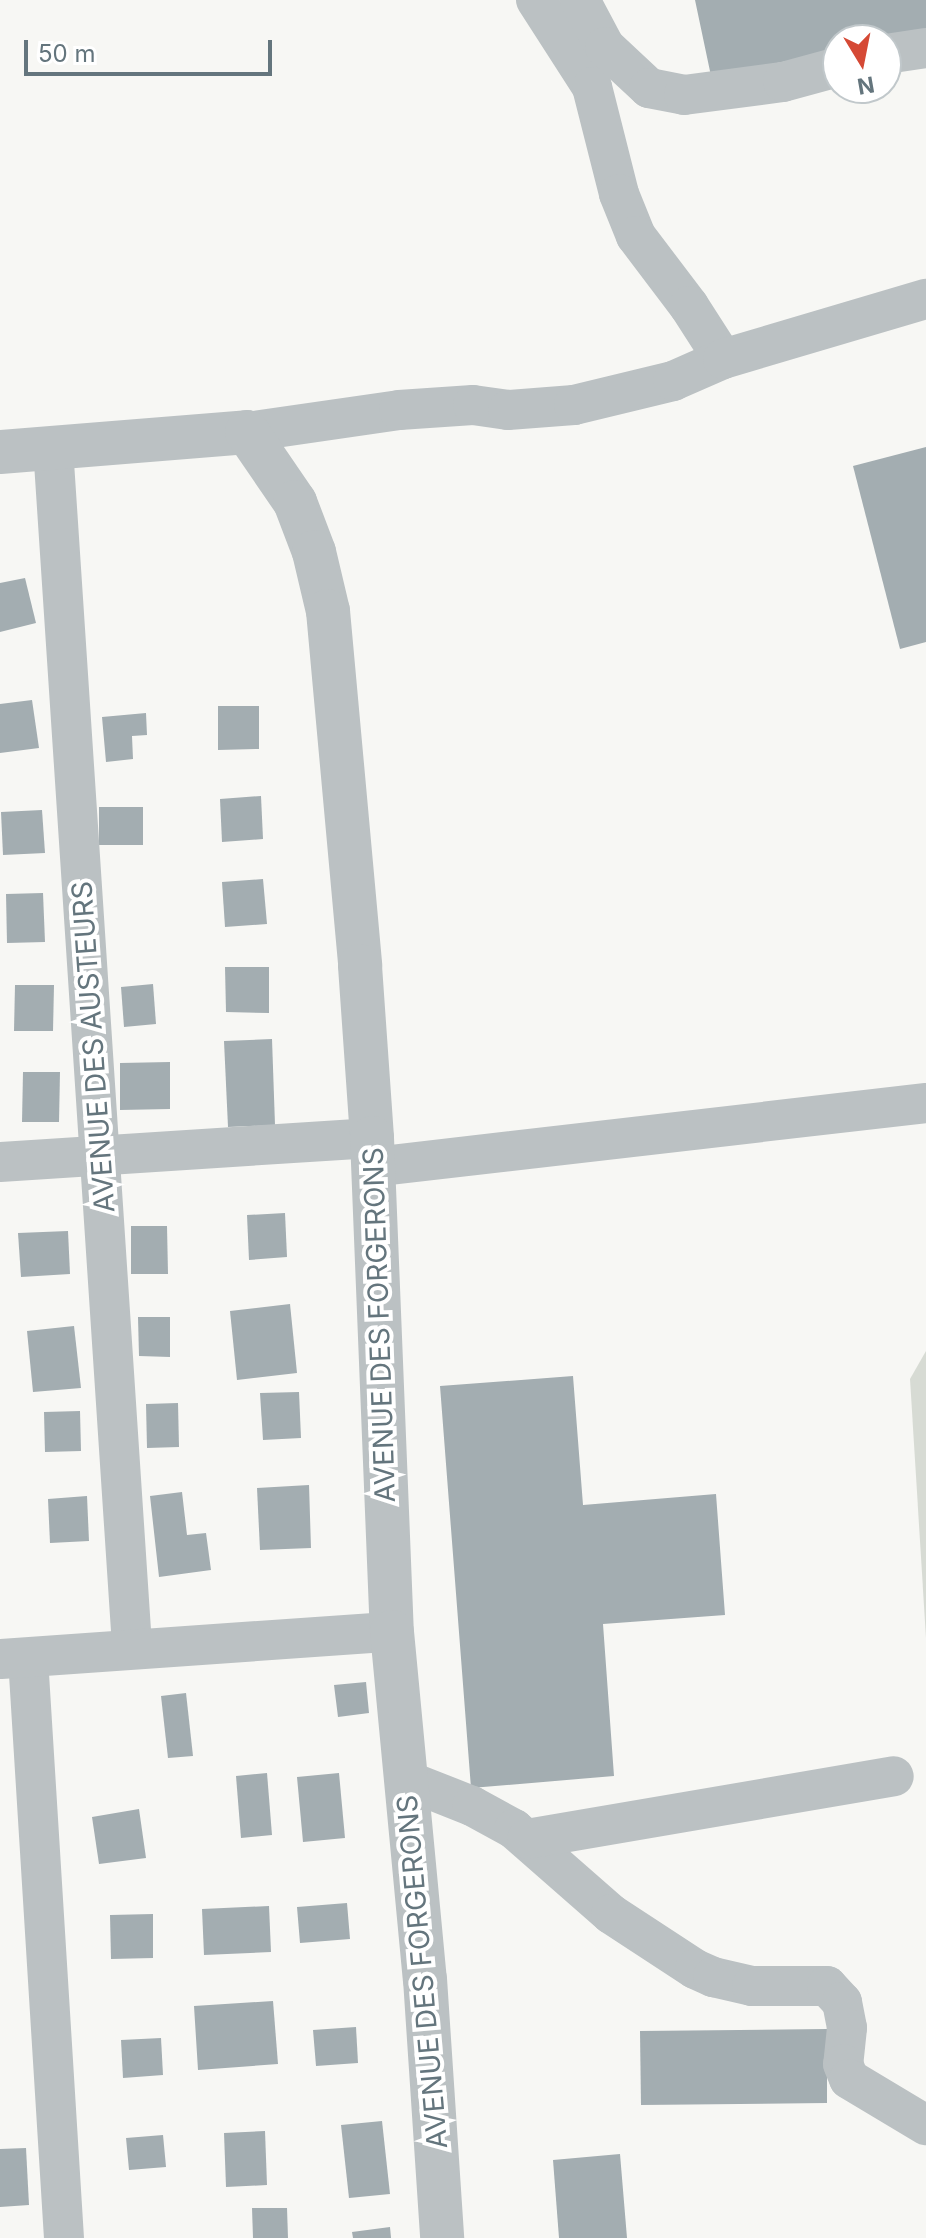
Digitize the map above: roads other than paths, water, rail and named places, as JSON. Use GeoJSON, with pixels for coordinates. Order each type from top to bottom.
{"type":"FeatureCollection","features":[{"type":"Feature","properties":{"kind":"street"},"geometry":{"type":"LineString","coordinates":[[536,0],[592,87],[619,194],[636,236],[689,306],[723,359]]}},
{"type":"Feature","properties":{"kind":"street"},"geometry":{"type":"LineString","coordinates":[[580,0],[605,47],[649,88],[695,94],[783,82],[822,71]]}},
{"type":"Feature","properties":{"kind":"street"},"geometry":{"type":"LineString","coordinates":[[902,52],[926,48]]}},
{"type":"Feature","properties":{"kind":"street"},"geometry":{"type":"LineString","coordinates":[[0,452],[247,432],[399,410],[473,405],[508,410],[574,405],[673,381],[723,359],[926,299]]}},
{"type":"Feature","properties":{"kind":"street","name":"AVENUE DES FORGERONS"},"geometry":{"type":"LineString","coordinates":[[247,432],[295,502],[314,552],[328,611],[372,1153],[392,1632],[425,1979],[442,2238]]}},
{"type":"Feature","properties":{"kind":"street","name":"AVENUE DES AUSTEURS"},"geometry":{"type":"LineString","coordinates":[[53,447],[132,1647]]}},
{"type":"Feature","properties":{"kind":"street"},"geometry":{"type":"LineString","coordinates":[[0,1162],[101,1157],[372,1153],[926,1103]]}},
{"type":"Feature","properties":{"kind":"street"},"geometry":{"type":"LineString","coordinates":[[64,2238],[14,1658],[132,1647],[392,1632]]}},
{"type":"Feature","properties":{"kind":"street"},"geometry":{"type":"LineString","coordinates":[[527,1839],[894,1776]]}},
{"type":"Feature","properties":{"kind":"street"},"geometry":{"type":"LineString","coordinates":[[406,1780],[472,1806],[527,1839],[611,1914],[695,1969],[752,1986],[827,1986],[842,2002],[847,2028],[843,2064],[849,2079],[926,2125]]}}]}
